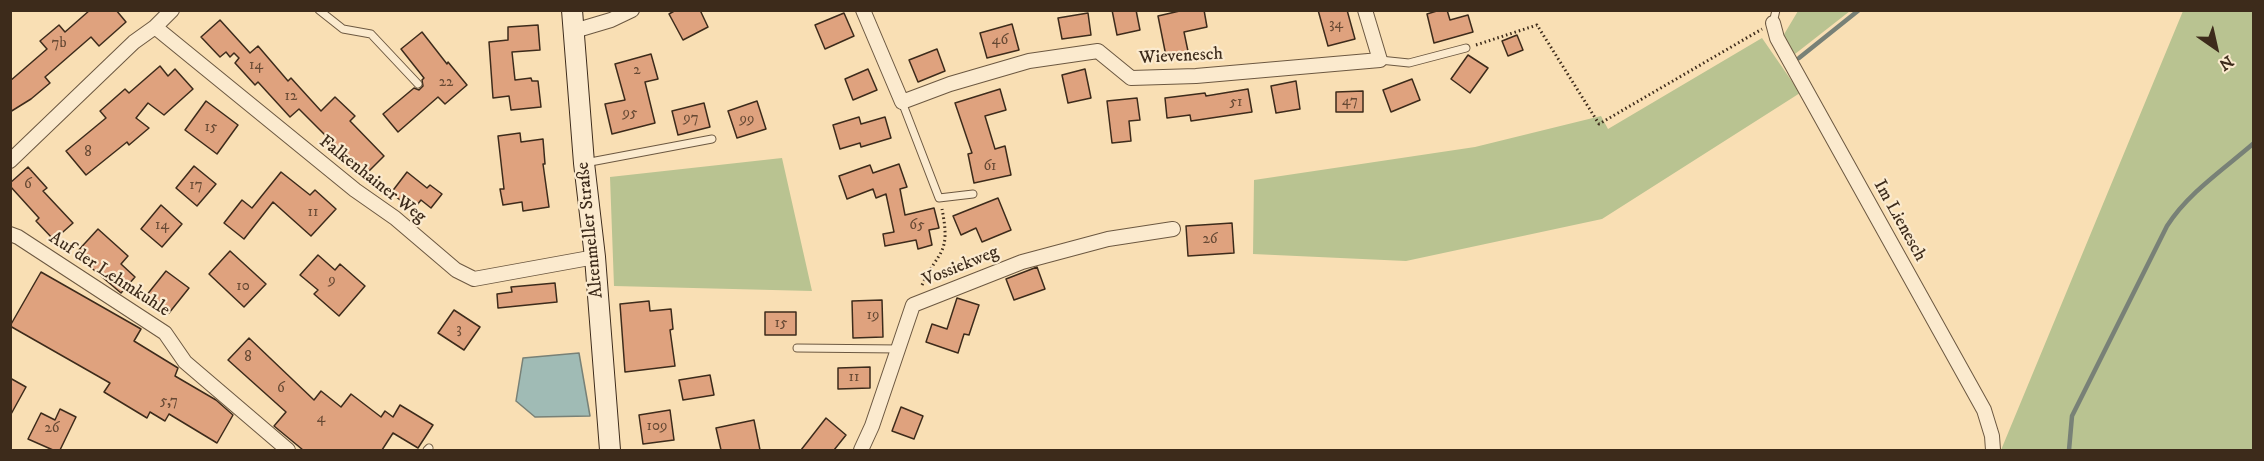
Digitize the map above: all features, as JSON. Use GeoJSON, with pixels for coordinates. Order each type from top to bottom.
{"type":"FeatureCollection","features":[{"type":"Feature","properties":{"kind":"street"},"geometry":{"type":"LineString","coordinates":[[10,160],[134,42],[155,27],[172,10]]}},
{"type":"Feature","properties":{"kind":"street","name":"Altenmeller Straße"},"geometry":{"type":"LineString","coordinates":[[572,10],[610,450]]}},
{"type":"Feature","properties":{"kind":"street"},"geometry":{"type":"LineString","coordinates":[[574,31],[611,20],[632,10]]}},
{"type":"Feature","properties":{"kind":"street"},"geometry":{"type":"LineString","coordinates":[[863,10],[902,102]]}},
{"type":"Feature","properties":{"kind":"street"},"geometry":{"type":"LineString","coordinates":[[1365,10],[1380,60]]}},
{"type":"Feature","properties":{"kind":"street","name":"Im Lienesch"},"geometry":{"type":"LineString","coordinates":[[1774,17],[1777,39],[1984,410],[1992,436],[1993,450]]}},
{"type":"Feature","properties":{"kind":"street","name":"Falkenhainer Weg"},"geometry":{"type":"LineString","coordinates":[[155,27],[355,190],[395,218],[456,270],[474,279],[595,257]]}},
{"type":"Feature","properties":{"kind":"street","name":"Wievenesch"},"geometry":{"type":"LineString","coordinates":[[902,102],[950,84],[1029,61],[1098,51],[1131,78],[1196,76],[1380,60]]}},
{"type":"Feature","properties":{"kind":"street","name":"Vossiekweg"},"geometry":{"type":"LineString","coordinates":[[861,450],[872,426],[913,305],[1022,262],[1108,239],[1173,229]]}},
{"type":"Feature","properties":{"kind":"street","name":"Auf der Lehmkuhle"},"geometry":{"type":"LineString","coordinates":[[10,234],[165,333],[185,362],[288,450]]}},
{"type":"Feature","properties":{"kind":"lane"},"geometry":{"type":"LineString","coordinates":[[320,10],[343,29],[371,34],[418,84]]}},
{"type":"Feature","properties":{"kind":"lane"},"geometry":{"type":"LineString","coordinates":[[1380,60],[1409,63],[1466,48]]}},
{"type":"Feature","properties":{"kind":"lane"},"geometry":{"type":"LineString","coordinates":[[902,102],[939,198],[973,194]]}},
{"type":"Feature","properties":{"kind":"lane"},"geometry":{"type":"LineString","coordinates":[[584,163],[712,139]]}},
{"type":"Feature","properties":{"kind":"lane"},"geometry":{"type":"LineString","coordinates":[[797,348],[899,349]]}},
{"type":"Feature","properties":{"kind":"path"},"geometry":{"type":"LineString","coordinates":[[1466,48],[1537,25],[1599,124],[1774,17]]}},
{"type":"Feature","properties":{"kind":"path"},"geometry":{"type":"LineString","coordinates":[[913,305],[923,282],[944,250],[946,231],[939,198]]}},
{"type":"Feature","properties":{"kind":"green space"},"geometry":{"type":"Polygon","coordinates":[[[1798,11],[1850,11],[1795,54],[1783,36],[1798,11]]]}},
{"type":"Feature","properties":{"kind":"green space"},"geometry":{"type":"Polygon","coordinates":[[[2183,11],[2253,11],[2253,450],[2001,450],[2183,11]]]}},
{"type":"Feature","properties":{"kind":"green space"},"geometry":{"type":"Polygon","coordinates":[[[1762,38],[1800,93],[1602,219],[1406,261],[1253,254],[1254,180],[1475,147],[1601,116],[1608,129],[1762,38]]]}},
{"type":"Feature","properties":{"kind":"green space"},"geometry":{"type":"Polygon","coordinates":[[[782,158],[812,291],[614,286],[610,177],[782,158]]]}},
{"type":"Feature","properties":{"kind":"water"},"geometry":{"type":"Polygon","coordinates":[[[579,353],[590,416],[535,417],[516,401],[523,358],[579,353]]]}},
{"type":"Feature","properties":{"kind":"building"},"geometry":{"type":"Polygon","coordinates":[[[90,10],[116,10],[126,22],[99,46],[91,37],[45,77],[50,83],[31,99],[10,112],[10,81],[47,49],[40,41],[59,25],[65,32],[90,10]]]}},
{"type":"Feature","properties":{"kind":"building"},"geometry":{"type":"Polygon","coordinates":[[[676,10],[700,10],[708,27],[683,40],[669,14],[676,10]]]}},
{"type":"Feature","properties":{"kind":"building"},"geometry":{"type":"Polygon","coordinates":[[[1112,10],[1136,10],[1140,30],[1117,35],[1112,10]]]}},
{"type":"Feature","properties":{"kind":"building"},"geometry":{"type":"Polygon","coordinates":[[[1184,10],[1204,10],[1207,27],[1184,32],[1189,56],[1167,61],[1158,16],[1184,10]]]}},
{"type":"Feature","properties":{"kind":"building"},"geometry":{"type":"Polygon","coordinates":[[[1318,10],[1347,10],[1355,39],[1328,46],[1318,10]]]}},
{"type":"Feature","properties":{"kind":"building"},"geometry":{"type":"Polygon","coordinates":[[[1447,10],[1450,20],[1468,15],[1473,32],[1434,43],[1427,14],[1447,10]]]}},
{"type":"Feature","properties":{"kind":"building"},"geometry":{"type":"Polygon","coordinates":[[[844,13],[854,36],[825,49],[815,25],[844,13]]]}},
{"type":"Feature","properties":{"kind":"building"},"geometry":{"type":"Polygon","coordinates":[[[1088,13],[1091,35],[1062,39],[1058,18],[1088,13]]]}},
{"type":"Feature","properties":{"kind":"building"},"geometry":{"type":"Polygon","coordinates":[[[220,20],[250,53],[258,46],[288,81],[291,78],[321,111],[335,97],[355,116],[350,121],[384,156],[365,175],[299,109],[290,117],[258,82],[255,85],[235,63],[239,58],[234,53],[230,57],[226,52],[220,57],[201,37],[220,20]]]}},
{"type":"Feature","properties":{"kind":"building"},"geometry":{"type":"Polygon","coordinates":[[[1012,24],[1019,50],[987,58],[980,33],[1012,24]]]}},
{"type":"Feature","properties":{"kind":"building"},"geometry":{"type":"Polygon","coordinates":[[[538,25],[540,50],[512,52],[515,80],[531,78],[532,81],[538,81],[541,107],[511,110],[509,96],[493,98],[489,42],[508,40],[508,27],[538,25]]]}},
{"type":"Feature","properties":{"kind":"building"},"geometry":{"type":"Polygon","coordinates":[[[422,32],[467,85],[445,104],[438,97],[398,132],[383,114],[414,88],[419,90],[423,86],[424,78],[401,49],[422,32]]]}},
{"type":"Feature","properties":{"kind":"building"},"geometry":{"type":"Polygon","coordinates":[[[1517,35],[1523,50],[1508,56],[1502,41],[1517,35]]]}},
{"type":"Feature","properties":{"kind":"building"},"geometry":{"type":"Polygon","coordinates":[[[937,49],[945,71],[918,82],[909,60],[937,49]]]}},
{"type":"Feature","properties":{"kind":"building"},"geometry":{"type":"Polygon","coordinates":[[[651,54],[658,79],[645,82],[655,123],[612,134],[605,104],[625,100],[615,64],[651,54]]]}},
{"type":"Feature","properties":{"kind":"building"},"geometry":{"type":"Polygon","coordinates":[[[1468,55],[1488,68],[1470,93],[1451,79],[1468,55]]]}},
{"type":"Feature","properties":{"kind":"building"},"geometry":{"type":"Polygon","coordinates":[[[160,66],[168,76],[175,69],[193,89],[164,115],[148,103],[136,118],[149,128],[129,145],[127,142],[86,175],[66,151],[106,118],[100,111],[125,89],[129,93],[160,66]]]}},
{"type":"Feature","properties":{"kind":"building"},"geometry":{"type":"Polygon","coordinates":[[[868,69],[877,90],[853,100],[845,79],[868,69]]]}},
{"type":"Feature","properties":{"kind":"building"},"geometry":{"type":"Polygon","coordinates":[[[1085,69],[1091,98],[1068,103],[1062,75],[1085,69]]]}},
{"type":"Feature","properties":{"kind":"building"},"geometry":{"type":"Polygon","coordinates":[[[1412,79],[1420,100],[1391,112],[1383,90],[1412,79]]]}},
{"type":"Feature","properties":{"kind":"building"},"geometry":{"type":"Polygon","coordinates":[[[1296,81],[1300,109],[1276,113],[1271,86],[1296,81]]]}},
{"type":"Feature","properties":{"kind":"building"},"geometry":{"type":"Polygon","coordinates":[[[1000,89],[1006,110],[985,116],[995,149],[1005,146],[1011,175],[974,183],[968,154],[972,153],[955,103],[1000,89]]]}},
{"type":"Feature","properties":{"kind":"building"},"geometry":{"type":"Polygon","coordinates":[[[1248,89],[1252,112],[1191,121],[1190,115],[1167,118],[1165,98],[1205,93],[1206,96],[1248,89]]]}},
{"type":"Feature","properties":{"kind":"building"},"geometry":{"type":"Polygon","coordinates":[[[1363,91],[1363,112],[1336,112],[1336,92],[1363,91]]]}},
{"type":"Feature","properties":{"kind":"building"},"geometry":{"type":"Polygon","coordinates":[[[1137,98],[1140,120],[1129,121],[1131,141],[1112,143],[1107,101],[1137,98]]]}},
{"type":"Feature","properties":{"kind":"building"},"geometry":{"type":"Polygon","coordinates":[[[206,101],[238,125],[217,154],[185,130],[206,101]]]}},
{"type":"Feature","properties":{"kind":"building"},"geometry":{"type":"Polygon","coordinates":[[[757,101],[766,129],[737,138],[728,111],[757,101]]]}},
{"type":"Feature","properties":{"kind":"building"},"geometry":{"type":"Polygon","coordinates":[[[704,103],[710,127],[678,135],[672,111],[704,103]]]}},
{"type":"Feature","properties":{"kind":"building"},"geometry":{"type":"Polygon","coordinates":[[[859,117],[861,124],[885,117],[891,138],[861,147],[860,143],[840,149],[833,125],[859,117]]]}},
{"type":"Feature","properties":{"kind":"building"},"geometry":{"type":"Polygon","coordinates":[[[520,133],[521,142],[543,139],[545,164],[543,164],[549,207],[523,211],[522,202],[503,205],[500,189],[504,189],[498,136],[520,133]]]}},
{"type":"Feature","properties":{"kind":"building"},"geometry":{"type":"Polygon","coordinates":[[[899,164],[907,187],[900,189],[905,215],[934,208],[939,228],[929,230],[932,245],[918,249],[916,240],[885,246],[883,234],[894,232],[886,194],[876,198],[873,189],[847,199],[839,176],[870,165],[873,173],[899,164]]]}},
{"type":"Feature","properties":{"kind":"building"},"geometry":{"type":"Polygon","coordinates":[[[194,166],[216,184],[197,206],[176,188],[194,166]]]}},
{"type":"Feature","properties":{"kind":"building"},"geometry":{"type":"Polygon","coordinates":[[[28,167],[47,188],[43,191],[73,223],[54,240],[36,221],[39,218],[10,186],[10,183],[28,167]]]}},
{"type":"Feature","properties":{"kind":"building"},"geometry":{"type":"Polygon","coordinates":[[[281,172],[310,195],[315,190],[336,209],[311,236],[273,202],[244,239],[224,223],[242,200],[252,208],[281,172]]]}},
{"type":"Feature","properties":{"kind":"building"},"geometry":{"type":"Polygon","coordinates":[[[407,172],[427,188],[430,185],[442,194],[431,208],[421,200],[413,210],[391,193],[407,172]]]}},
{"type":"Feature","properties":{"kind":"building"},"geometry":{"type":"Polygon","coordinates":[[[998,198],[1011,230],[982,242],[976,228],[961,235],[953,216],[998,198]]]}},
{"type":"Feature","properties":{"kind":"building"},"geometry":{"type":"Polygon","coordinates":[[[161,205],[182,224],[162,247],[141,229],[161,205]]]}},
{"type":"Feature","properties":{"kind":"building"},"geometry":{"type":"Polygon","coordinates":[[[1232,223],[1234,253],[1188,256],[1186,226],[1232,223]]]}},
{"type":"Feature","properties":{"kind":"building"},"geometry":{"type":"Polygon","coordinates":[[[98,229],[128,256],[121,264],[135,277],[121,293],[75,254],[98,229]]]}},
{"type":"Feature","properties":{"kind":"building"},"geometry":{"type":"Polygon","coordinates":[[[230,251],[266,284],[244,307],[209,274],[230,251]]]}},
{"type":"Feature","properties":{"kind":"building"},"geometry":{"type":"Polygon","coordinates":[[[318,255],[335,270],[340,264],[365,286],[339,316],[314,294],[318,290],[300,275],[318,255]]]}},
{"type":"Feature","properties":{"kind":"building"},"geometry":{"type":"Polygon","coordinates":[[[1037,267],[1045,289],[1014,300],[1006,279],[1037,267]]]}},
{"type":"Feature","properties":{"kind":"building"},"geometry":{"type":"Polygon","coordinates":[[[166,271],[189,288],[169,313],[146,296],[166,271]]]}},
{"type":"Feature","properties":{"kind":"building"},"geometry":{"type":"Polygon","coordinates":[[[41,272],[141,329],[134,341],[178,368],[175,376],[216,400],[233,415],[217,443],[169,414],[165,421],[150,412],[147,418],[104,392],[110,383],[10,326],[41,272]]]}},
{"type":"Feature","properties":{"kind":"building"},"geometry":{"type":"Polygon","coordinates":[[[555,283],[557,302],[498,308],[497,294],[512,292],[511,287],[555,283]]]}},
{"type":"Feature","properties":{"kind":"building"},"geometry":{"type":"Polygon","coordinates":[[[957,298],[979,305],[969,335],[964,334],[958,353],[926,342],[932,324],[947,329],[957,298]]]}},
{"type":"Feature","properties":{"kind":"building"},"geometry":{"type":"Polygon","coordinates":[[[882,300],[883,337],[853,338],[852,301],[882,300]]]}},
{"type":"Feature","properties":{"kind":"building"},"geometry":{"type":"Polygon","coordinates":[[[649,301],[650,311],[671,309],[673,329],[670,330],[675,366],[625,372],[620,304],[649,301]]]}},
{"type":"Feature","properties":{"kind":"building"},"geometry":{"type":"Polygon","coordinates":[[[454,310],[480,327],[464,350],[438,333],[454,310]]]}},
{"type":"Feature","properties":{"kind":"building"},"geometry":{"type":"Polygon","coordinates":[[[765,312],[796,312],[796,335],[765,335],[765,312]]]}},
{"type":"Feature","properties":{"kind":"building"},"geometry":{"type":"Polygon","coordinates":[[[249,338],[314,400],[321,391],[341,407],[351,394],[381,417],[385,411],[393,417],[400,405],[433,425],[418,448],[393,433],[382,450],[303,450],[274,426],[286,412],[228,360],[249,338]]]}},
{"type":"Feature","properties":{"kind":"building"},"geometry":{"type":"Polygon","coordinates":[[[870,367],[870,388],[838,389],[838,368],[870,367]]]}},
{"type":"Feature","properties":{"kind":"building"},"geometry":{"type":"Polygon","coordinates":[[[710,375],[714,395],[683,400],[679,380],[710,375]]]}},
{"type":"Feature","properties":{"kind":"building"},"geometry":{"type":"Polygon","coordinates":[[[10,378],[26,387],[10,416],[10,378]]]}},
{"type":"Feature","properties":{"kind":"building"},"geometry":{"type":"Polygon","coordinates":[[[901,407],[923,416],[914,439],[892,431],[901,407]]]}},
{"type":"Feature","properties":{"kind":"building"},"geometry":{"type":"Polygon","coordinates":[[[60,409],[76,417],[60,450],[53,450],[28,439],[41,413],[55,420],[60,409]]]}},
{"type":"Feature","properties":{"kind":"building"},"geometry":{"type":"Polygon","coordinates":[[[670,410],[674,440],[643,444],[639,415],[670,410]]]}},
{"type":"Feature","properties":{"kind":"building"},"geometry":{"type":"Polygon","coordinates":[[[826,418],[846,435],[834,450],[801,450],[826,418]]]}},
{"type":"Feature","properties":{"kind":"building"},"geometry":{"type":"Polygon","coordinates":[[[754,420],[760,450],[721,450],[716,428],[754,420]]]}},
{"type":"Feature","properties":{"kind":"waterway"},"geometry":{"type":"LineString","coordinates":[[1799,58],[1859,10]]}},
{"type":"Feature","properties":{"kind":"waterway"},"geometry":{"type":"LineString","coordinates":[[2069,450],[2072,416],[2167,226],[2196,192],[2254,143]]}}]}
